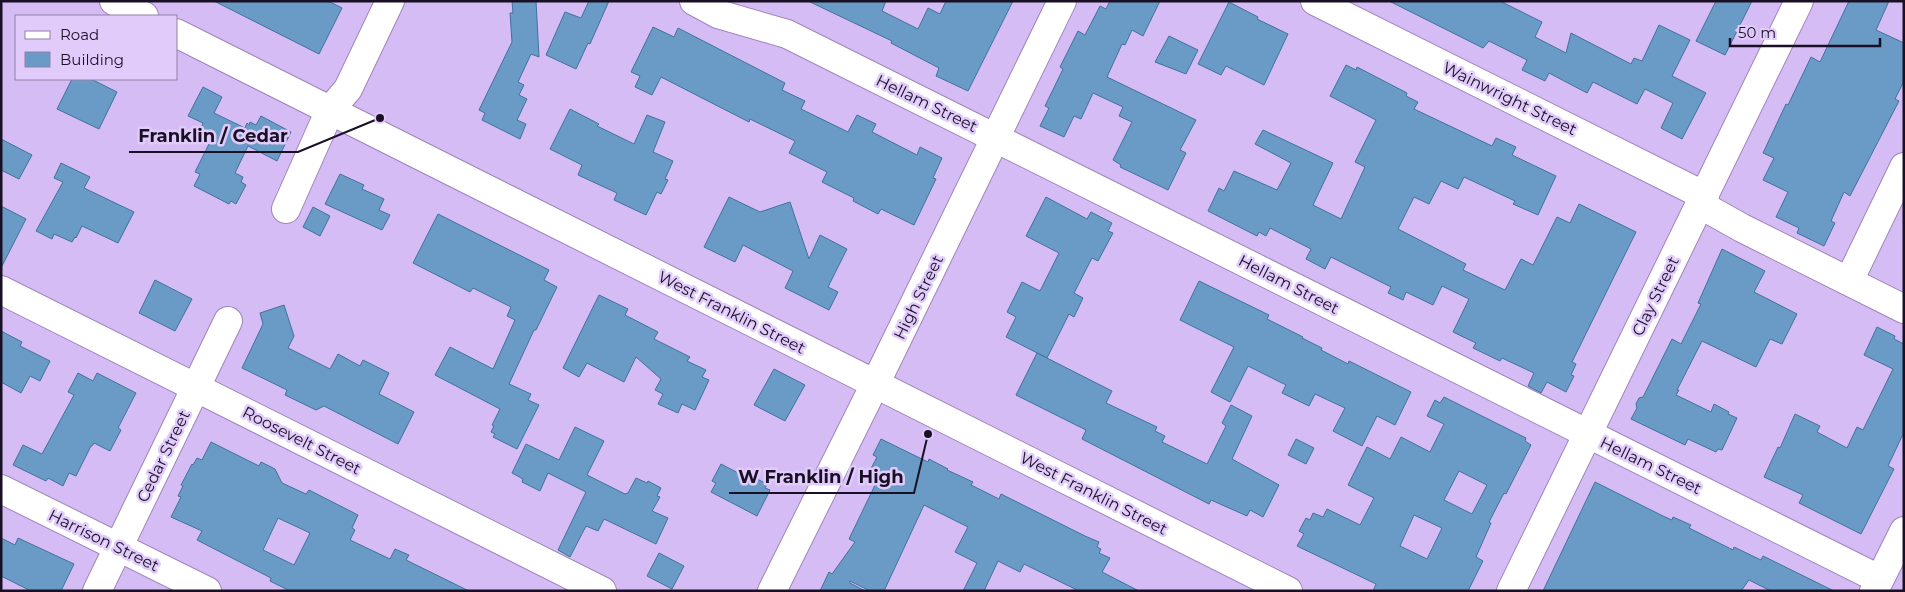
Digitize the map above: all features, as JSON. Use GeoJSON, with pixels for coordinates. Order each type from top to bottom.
{"type":"FeatureCollection","features":[{"type":"Feature","properties":{"kind":"street"},"geometry":{"type":"LineString","coordinates":[[114,1],[142,15]]}},
{"type":"Feature","properties":{"kind":"street"},"geometry":{"type":"LineString","coordinates":[[286,209],[330,110],[348,89],[390,1]]}},
{"type":"Feature","properties":{"kind":"street","name":"Hellam Street"},"geometry":{"type":"LineString","coordinates":[[694,1],[718,14],[787,34],[996,137],[1587,434],[1877,585]]}},
{"type":"Feature","properties":{"kind":"street","name":"High Street"},"geometry":{"type":"LineString","coordinates":[[772,591],[876,384],[1062,1]]}},
{"type":"Feature","properties":{"kind":"street","name":"Wainwright Street"},"geometry":{"type":"LineString","coordinates":[[1315,1],[1703,200],[1742,228],[1904,308]]}},
{"type":"Feature","properties":{"kind":"street","name":"Clay Street"},"geometry":{"type":"LineString","coordinates":[[1511,591],[1799,1]]}},
{"type":"Feature","properties":{"kind":"street","name":"West Franklin Street"},"geometry":{"type":"LineString","coordinates":[[178,33],[1288,591]]}},
{"type":"Feature","properties":{"kind":"street"},"geometry":{"type":"LineString","coordinates":[[1849,281],[1904,167]]}},
{"type":"Feature","properties":{"kind":"street","name":"Roosevelt Street"},"geometry":{"type":"LineString","coordinates":[[1,290],[602,591]]}},
{"type":"Feature","properties":{"kind":"street","name":"Cedar Street"},"geometry":{"type":"LineString","coordinates":[[97,591],[228,321]]}},
{"type":"Feature","properties":{"kind":"street","name":"Harrison Street"},"geometry":{"type":"LineString","coordinates":[[1,489],[207,591]]}},
{"type":"Feature","properties":{"kind":"street"},"geometry":{"type":"LineString","coordinates":[[1877,585],[1904,531]]}},
{"type":"Feature","properties":{"kind":"building"},"geometry":{"type":"Polygon","coordinates":[[[214,1],[328,1],[342,8],[319,54],[214,1]]]}},
{"type":"Feature","properties":{"kind":"building"},"geometry":{"type":"Polygon","coordinates":[[[512,1],[536,1],[539,57],[531,54],[518,82],[524,85],[519,95],[527,99],[517,120],[526,124],[520,139],[482,120],[485,113],[479,110],[512,42],[510,13],[513,13],[512,1]]]}},
{"type":"Feature","properties":{"kind":"building"},"geometry":{"type":"Polygon","coordinates":[[[589,1],[609,1],[590,44],[588,43],[576,69],[546,55],[565,12],[581,18],[589,1]]]}},
{"type":"Feature","properties":{"kind":"building"},"geometry":{"type":"Polygon","coordinates":[[[808,1],[886,1],[882,11],[918,29],[928,8],[940,14],[946,1],[1013,1],[968,91],[936,76],[939,68],[891,43],[892,41],[808,1]]]}},
{"type":"Feature","properties":{"kind":"building"},"geometry":{"type":"Polygon","coordinates":[[[1110,1],[1160,1],[1143,36],[1132,30],[1125,45],[1122,44],[1107,77],[1196,120],[1180,150],[1186,153],[1168,190],[1120,167],[1121,165],[1113,160],[1132,122],[1119,116],[1123,107],[1093,93],[1081,119],[1074,116],[1064,137],[1040,126],[1049,108],[1045,106],[1063,69],[1060,67],[1078,31],[1085,35],[1100,6],[1106,9],[1110,1]]]}},
{"type":"Feature","properties":{"kind":"building"},"geometry":{"type":"Polygon","coordinates":[[[1389,1],[1500,1],[1542,22],[1535,37],[1566,53],[1571,33],[1631,64],[1634,58],[1642,61],[1659,25],[1690,40],[1672,76],[1706,93],[1682,139],[1661,128],[1673,103],[1645,89],[1637,104],[1593,82],[1587,93],[1549,73],[1545,81],[1522,70],[1527,60],[1489,41],[1483,48],[1389,1]]]}},
{"type":"Feature","properties":{"kind":"building"},"geometry":{"type":"Polygon","coordinates":[[[1716,1],[1752,1],[1725,55],[1696,41],[1716,1]]]}},
{"type":"Feature","properties":{"kind":"building"},"geometry":{"type":"Polygon","coordinates":[[[1849,1],[1889,1],[1876,30],[1904,43],[1904,81],[1895,99],[1899,101],[1850,196],[1844,192],[1831,221],[1835,223],[1824,246],[1797,233],[1799,228],[1776,217],[1788,192],[1763,180],[1774,158],[1763,153],[1811,57],[1820,62],[1849,1]]]}},
{"type":"Feature","properties":{"kind":"building"},"geometry":{"type":"Polygon","coordinates":[[[1229,2],[1258,17],[1257,19],[1288,34],[1264,85],[1226,66],[1221,75],[1198,64],[1229,2]]]}},
{"type":"Feature","properties":{"kind":"building"},"geometry":{"type":"Polygon","coordinates":[[[653,27],[674,37],[678,28],[785,83],[782,90],[805,101],[801,109],[848,132],[857,115],[876,124],[872,132],[917,155],[920,147],[942,158],[933,178],[936,179],[914,225],[881,209],[878,214],[853,201],[854,198],[822,182],[827,172],[789,153],[795,141],[750,119],[749,122],[661,77],[652,95],[635,87],[640,76],[631,72],[653,27]]]}},
{"type":"Feature","properties":{"kind":"building"},"geometry":{"type":"Polygon","coordinates":[[[1169,36],[1198,50],[1186,74],[1155,62],[1169,36]]]}},
{"type":"Feature","properties":{"kind":"building"},"geometry":{"type":"Polygon","coordinates":[[[1346,65],[1356,70],[1357,67],[1407,93],[1406,96],[1418,102],[1414,109],[1492,146],[1496,138],[1516,147],[1512,155],[1556,176],[1538,215],[1513,204],[1515,201],[1464,177],[1458,189],[1441,181],[1429,204],[1414,197],[1398,229],[1466,264],[1463,270],[1505,290],[1521,259],[1533,265],[1557,217],[1570,223],[1579,204],[1636,232],[1572,362],[1576,364],[1571,375],[1574,376],[1566,392],[1547,382],[1541,393],[1528,386],[1534,373],[1502,358],[1500,361],[1473,348],[1476,343],[1453,332],[1469,299],[1442,286],[1433,305],[1406,292],[1403,300],[1388,293],[1391,287],[1331,257],[1325,269],[1306,259],[1311,249],[1270,228],[1266,236],[1259,232],[1257,236],[1208,211],[1219,188],[1224,191],[1234,171],[1277,190],[1291,163],[1255,144],[1263,130],[1333,163],[1313,205],[1341,219],[1365,167],[1355,162],[1376,120],[1330,96],[1346,65]]]}},
{"type":"Feature","properties":{"kind":"building"},"geometry":{"type":"Polygon","coordinates":[[[72,80],[93,80],[117,92],[99,129],[57,109],[72,80]]]}},
{"type":"Feature","properties":{"kind":"building"},"geometry":{"type":"Polygon","coordinates":[[[203,87],[222,97],[214,113],[245,128],[247,123],[249,125],[250,122],[256,125],[261,116],[291,132],[277,161],[248,146],[235,173],[243,177],[241,182],[246,185],[236,204],[231,201],[229,204],[194,186],[200,174],[195,172],[209,144],[203,141],[207,133],[200,130],[203,123],[188,116],[203,87]]]}},
{"type":"Feature","properties":{"kind":"building"},"geometry":{"type":"Polygon","coordinates":[[[570,109],[599,124],[597,126],[634,144],[647,115],[665,122],[653,152],[673,161],[665,179],[668,180],[661,194],[657,192],[646,215],[614,200],[617,193],[578,175],[582,165],[550,149],[570,109]]]}},
{"type":"Feature","properties":{"kind":"building"},"geometry":{"type":"Polygon","coordinates":[[[1,139],[32,155],[19,179],[1,170],[1,139]]]}},
{"type":"Feature","properties":{"kind":"building"},"geometry":{"type":"Polygon","coordinates":[[[61,163],[90,177],[84,188],[134,212],[118,243],[82,226],[72,242],[54,234],[52,239],[36,231],[63,182],[54,178],[61,163]]]}},
{"type":"Feature","properties":{"kind":"building"},"geometry":{"type":"Polygon","coordinates":[[[340,174],[364,185],[362,189],[384,199],[379,210],[390,215],[382,230],[325,204],[340,174]]]}},
{"type":"Feature","properties":{"kind":"building"},"geometry":{"type":"Polygon","coordinates":[[[729,197],[760,212],[790,202],[809,259],[820,235],[847,249],[828,287],[838,292],[829,310],[785,288],[793,271],[743,245],[735,262],[704,247],[729,197]]]}},
{"type":"Feature","properties":{"kind":"building"},"geometry":{"type":"Polygon","coordinates":[[[1046,197],[1087,219],[1091,212],[1112,223],[1108,231],[1113,233],[1098,261],[1092,258],[1074,293],[1083,298],[1074,317],[1069,314],[1047,358],[1006,337],[1016,317],[1007,312],[1022,282],[1040,291],[1059,253],[1026,236],[1046,197]]]}},
{"type":"Feature","properties":{"kind":"building"},"geometry":{"type":"Polygon","coordinates":[[[1,206],[26,219],[1,268],[1,206]]]}},
{"type":"Feature","properties":{"kind":"building"},"geometry":{"type":"Polygon","coordinates":[[[313,207],[330,216],[320,236],[303,227],[313,207]]]}},
{"type":"Feature","properties":{"kind":"building"},"geometry":{"type":"Polygon","coordinates":[[[438,214],[549,270],[544,280],[557,287],[536,330],[534,330],[509,384],[531,394],[528,400],[539,405],[517,449],[493,437],[495,434],[491,432],[494,426],[492,425],[500,409],[435,375],[450,347],[493,369],[515,320],[507,316],[511,307],[473,288],[470,292],[413,263],[438,214]]]}},
{"type":"Feature","properties":{"kind":"building"},"geometry":{"type":"Polygon","coordinates":[[[1722,249],[1765,271],[1754,292],[1797,314],[1782,344],[1770,339],[1756,367],[1702,341],[1676,395],[1711,412],[1714,404],[1737,418],[1722,450],[1718,449],[1716,452],[1688,439],[1685,445],[1631,419],[1637,408],[1636,404],[1639,398],[1643,397],[1672,339],[1681,344],[1701,304],[1698,303],[1722,249]]]}},
{"type":"Feature","properties":{"kind":"building"},"geometry":{"type":"Polygon","coordinates":[[[155,280],[192,299],[175,331],[139,313],[155,280]]]}},
{"type":"Feature","properties":{"kind":"building"},"geometry":{"type":"Polygon","coordinates":[[[1199,281],[1269,315],[1267,319],[1303,337],[1322,348],[1321,350],[1348,364],[1349,361],[1411,392],[1395,425],[1377,416],[1362,446],[1333,431],[1345,408],[1315,394],[1309,406],[1282,393],[1286,385],[1248,366],[1230,402],[1211,392],[1234,347],[1180,320],[1199,281]]]}},
{"type":"Feature","properties":{"kind":"building"},"geometry":{"type":"Polygon","coordinates":[[[599,295],[628,309],[625,315],[658,332],[654,339],[690,357],[687,361],[706,370],[702,377],[709,380],[695,410],[682,404],[678,413],[658,404],[663,394],[655,390],[661,379],[636,357],[624,382],[587,363],[579,377],[563,368],[599,295]]]}},
{"type":"Feature","properties":{"kind":"building"},"geometry":{"type":"Polygon","coordinates":[[[284,305],[294,336],[288,348],[330,369],[338,354],[360,366],[363,360],[389,373],[379,394],[414,412],[398,444],[324,406],[316,410],[285,395],[287,390],[242,368],[263,324],[260,313],[284,305]]]}},
{"type":"Feature","properties":{"kind":"building"},"geometry":{"type":"Polygon","coordinates":[[[1877,327],[1895,336],[1894,339],[1904,344],[1904,432],[1888,466],[1894,469],[1861,534],[1799,503],[1803,495],[1764,477],[1778,447],[1780,448],[1795,414],[1820,426],[1817,432],[1847,448],[1857,427],[1863,430],[1893,369],[1864,355],[1877,327]]]}},
{"type":"Feature","properties":{"kind":"building"},"geometry":{"type":"Polygon","coordinates":[[[1,331],[22,342],[20,346],[50,361],[40,381],[30,376],[21,393],[1,382],[1,331]]]}},
{"type":"Feature","properties":{"kind":"building"},"geometry":{"type":"Polygon","coordinates":[[[1037,353],[1112,391],[1106,403],[1157,427],[1155,431],[1165,436],[1162,442],[1207,464],[1226,426],[1222,423],[1231,405],[1252,416],[1232,459],[1279,485],[1263,517],[1250,510],[1247,516],[1211,500],[1209,504],[1082,439],[1086,430],[1016,395],[1037,353]]]}},
{"type":"Feature","properties":{"kind":"building"},"geometry":{"type":"Polygon","coordinates":[[[774,369],[805,385],[785,421],[754,405],[774,369]]]}},
{"type":"Feature","properties":{"kind":"building"},"geometry":{"type":"Polygon","coordinates":[[[78,373],[93,381],[97,373],[136,393],[118,428],[121,430],[110,451],[94,443],[76,476],[69,473],[63,486],[48,478],[46,481],[13,465],[23,445],[42,454],[74,395],[68,392],[78,373]]]}},
{"type":"Feature","properties":{"kind":"building"},"geometry":{"type":"Polygon","coordinates":[[[1444,397],[1526,438],[1525,441],[1531,445],[1506,494],[1504,493],[1489,522],[1491,523],[1476,557],[1483,561],[1468,591],[1373,591],[1376,584],[1297,546],[1304,534],[1299,531],[1306,518],[1310,520],[1313,513],[1323,517],[1327,509],[1360,525],[1374,498],[1348,485],[1367,447],[1390,459],[1401,437],[1430,452],[1444,424],[1427,416],[1435,400],[1440,403],[1444,397]],[[1459,471],[1444,500],[1472,514],[1487,485],[1459,471]],[[1414,515],[1400,546],[1427,559],[1442,528],[1414,515]]]}},
{"type":"Feature","properties":{"kind":"building"},"geometry":{"type":"Polygon","coordinates":[[[575,427],[604,441],[587,475],[625,494],[628,493],[636,478],[647,483],[648,481],[661,488],[657,496],[660,497],[652,511],[668,518],[656,544],[604,519],[598,531],[586,526],[570,557],[558,550],[586,492],[548,473],[540,491],[522,482],[523,479],[512,473],[526,444],[559,460],[575,427]]]}},
{"type":"Feature","properties":{"kind":"building"},"geometry":{"type":"Polygon","coordinates":[[[881,439],[928,462],[929,459],[973,482],[971,485],[999,499],[1001,494],[1099,542],[1097,547],[1101,549],[1099,553],[1110,558],[1102,572],[1139,591],[1079,591],[1024,564],[1020,572],[998,561],[984,591],[963,591],[977,563],[955,552],[968,527],[924,505],[884,591],[870,591],[850,581],[850,583],[865,591],[820,591],[829,572],[832,574],[855,542],[849,539],[876,483],[866,478],[877,457],[873,455],[881,439]]]}},
{"type":"Feature","properties":{"kind":"building"},"geometry":{"type":"Polygon","coordinates":[[[1296,439],[1314,448],[1306,464],[1288,455],[1296,439]]]}},
{"type":"Feature","properties":{"kind":"building"},"geometry":{"type":"Polygon","coordinates":[[[211,442],[259,466],[261,462],[275,469],[282,483],[306,494],[309,490],[358,515],[352,528],[355,530],[350,540],[390,559],[395,549],[409,555],[406,560],[469,591],[290,591],[270,581],[271,578],[197,540],[202,531],[171,517],[181,497],[178,496],[183,486],[181,485],[192,464],[197,458],[202,460],[211,442]],[[278,518],[263,550],[294,565],[310,533],[278,518]]]}},
{"type":"Feature","properties":{"kind":"building"},"geometry":{"type":"Polygon","coordinates":[[[721,464],[740,474],[741,471],[767,484],[765,488],[770,490],[757,516],[711,492],[716,483],[712,481],[721,464]]]}},
{"type":"Feature","properties":{"kind":"building"},"geometry":{"type":"Polygon","coordinates":[[[1595,482],[1663,516],[1672,520],[1673,517],[1691,525],[1689,528],[1733,550],[1734,547],[1761,560],[1763,556],[1834,591],[1771,591],[1749,580],[1741,591],[1543,591],[1595,482]]]}},
{"type":"Feature","properties":{"kind":"building"},"geometry":{"type":"Polygon","coordinates":[[[1,538],[15,545],[18,538],[74,564],[61,591],[31,591],[1,576],[1,538]]]}},
{"type":"Feature","properties":{"kind":"building"},"geometry":{"type":"Polygon","coordinates":[[[659,553],[684,566],[672,589],[647,576],[659,553]]]}},
{"type":"Feature","properties":{"kind":"place","name":"Franklin / Cedar"},"geometry":{"type":"Point","coordinates":[380,118]}},
{"type":"Feature","properties":{"kind":"place","name":"W Franklin / High"},"geometry":{"type":"Point","coordinates":[928,434]}}]}
